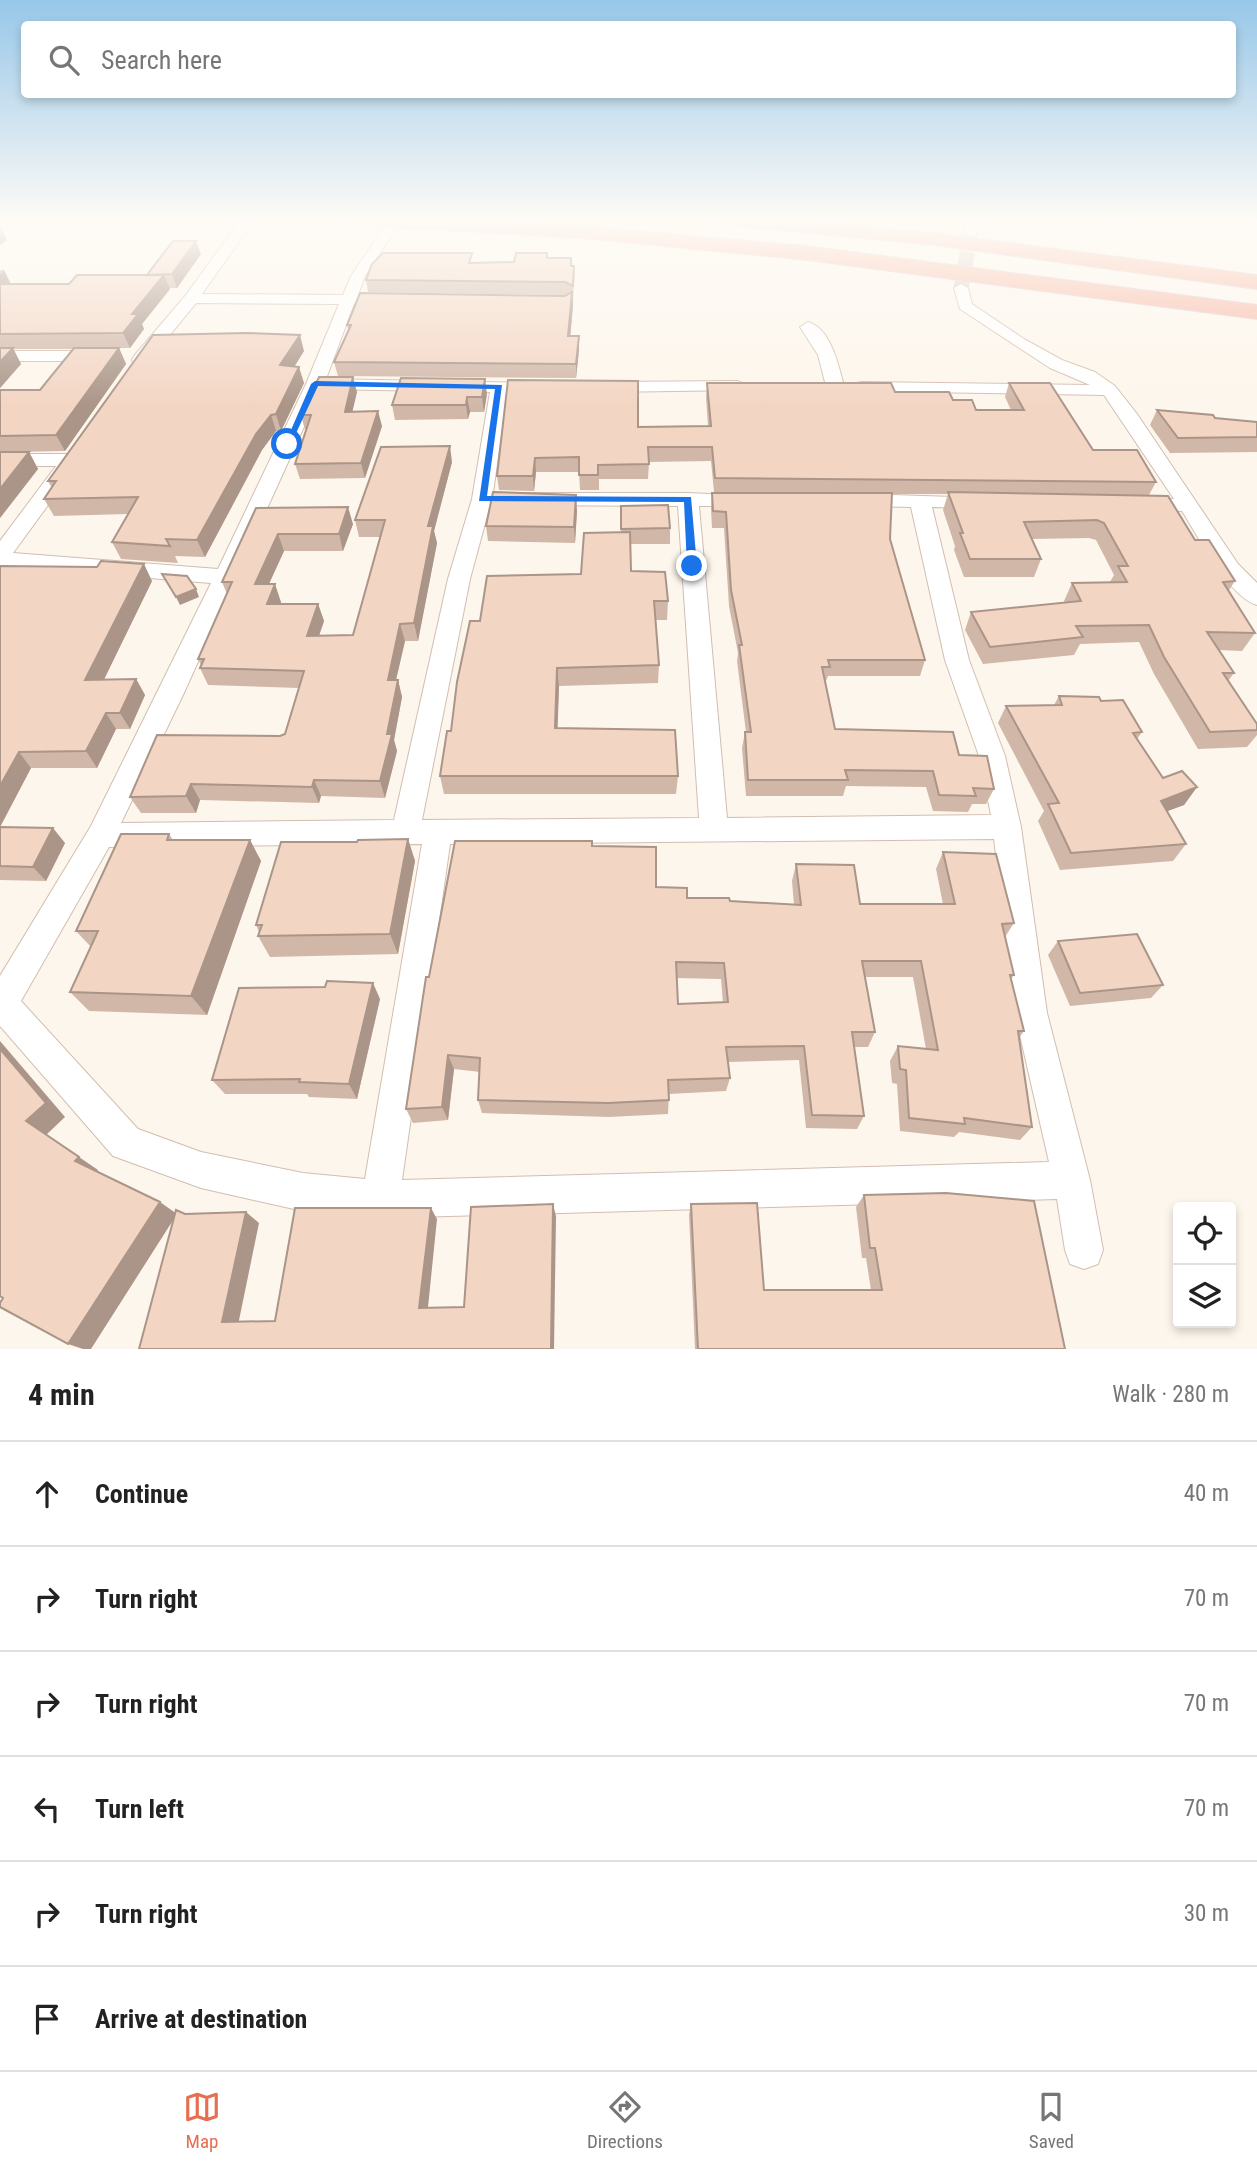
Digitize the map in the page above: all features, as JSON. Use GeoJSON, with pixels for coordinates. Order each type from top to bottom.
{"type":"FeatureCollection","features":[{"type":"Feature","properties":{"kind":"highway"},"geometry":{"type":"LineString","coordinates":[[1028,282],[1257,312]]}},
{"type":"Feature","properties":{"kind":"street"},"geometry":{"type":"LineString","coordinates":[[0,356],[130,356],[192,299],[203,282]]}},
{"type":"Feature","properties":{"kind":"street"},"geometry":{"type":"LineString","coordinates":[[355,282],[315,384],[170,695],[100,835],[1,1003],[126,1143],[214,1173],[303,1192],[380,1199],[1072,1180]]}},
{"type":"Feature","properties":{"kind":"street"},"geometry":{"type":"LineString","coordinates":[[961,288],[965,306],[981,318],[1037,353],[1089,376],[1109,390],[1128,414],[1230,569],[1257,597]]}},
{"type":"Feature","properties":{"kind":"street"},"geometry":{"type":"LineString","coordinates":[[192,299],[374,300]]}},
{"type":"Feature","properties":{"kind":"street"},"geometry":{"type":"LineString","coordinates":[[808,327],[828,354],[828,386],[1109,390]]}},
{"type":"Feature","properties":{"kind":"street"},"geometry":{"type":"LineString","coordinates":[[130,356],[131,375]]}},
{"type":"Feature","properties":{"kind":"street"},"geometry":{"type":"LineString","coordinates":[[315,384],[555,387]]}},
{"type":"Feature","properties":{"kind":"street"},"geometry":{"type":"LineString","coordinates":[[380,1199],[422,831],[459,579],[482,499],[499,387]]}},
{"type":"Feature","properties":{"kind":"street"},"geometry":{"type":"LineString","coordinates":[[583,387],[751,387]]}},
{"type":"Feature","properties":{"kind":"street"},"geometry":{"type":"LineString","coordinates":[[0,460],[75,455],[0,557]]}},
{"type":"Feature","properties":{"kind":"street"},"geometry":{"type":"LineString","coordinates":[[482,499],[770,500]]}},
{"type":"Feature","properties":{"kind":"street"},"geometry":{"type":"LineString","coordinates":[[688,499],[714,828]]}},
{"type":"Feature","properties":{"kind":"street"},"geometry":{"type":"LineString","coordinates":[[838,500],[1000,502]]}},
{"type":"Feature","properties":{"kind":"street"},"geometry":{"type":"LineString","coordinates":[[920,501],[957,660],[992,756],[1007,827],[1031,1013],[1072,1180],[1084,1250]]}},
{"type":"Feature","properties":{"kind":"street"},"geometry":{"type":"LineString","coordinates":[[1121,504],[1187,505]]}},
{"type":"Feature","properties":{"kind":"street"},"geometry":{"type":"LineString","coordinates":[[0,557],[224,577]]}},
{"type":"Feature","properties":{"kind":"street"},"geometry":{"type":"LineString","coordinates":[[100,835],[1007,827]]}},
{"type":"Feature","properties":{"kind":"building"},"geometry":{"type":"Polygon","coordinates":[[[158,282],[132,314],[138,314],[123,333],[0,334],[0,284],[158,282]]]}},
{"type":"Feature","properties":{"kind":"building"},"geometry":{"type":"Polygon","coordinates":[[[572,292],[568,336],[579,336],[576,364],[334,362],[351,325],[347,325],[360,293],[565,296],[572,292]]]}},
{"type":"Feature","properties":{"kind":"building"},"geometry":{"type":"Polygon","coordinates":[[[153,335],[300,335],[280,365],[299,367],[276,414],[271,415],[256,434],[197,540],[166,539],[170,546],[112,542],[138,497],[44,499],[56,481],[48,481],[153,335]]]}},
{"type":"Feature","properties":{"kind":"building"},"geometry":{"type":"Polygon","coordinates":[[[0,348],[13,348],[0,362],[0,348]]]}},
{"type":"Feature","properties":{"kind":"building"},"geometry":{"type":"Polygon","coordinates":[[[74,348],[119,348],[56,435],[0,436],[0,390],[40,390],[74,348]]]}},
{"type":"Feature","properties":{"kind":"building"},"geometry":{"type":"Polygon","coordinates":[[[319,377],[353,377],[345,412],[378,411],[361,463],[295,464],[311,415],[301,415],[319,377]]]}},
{"type":"Feature","properties":{"kind":"building"},"geometry":{"type":"Polygon","coordinates":[[[401,378],[485,379],[482,397],[467,397],[466,405],[392,405],[401,378]]]}},
{"type":"Feature","properties":{"kind":"building"},"geometry":{"type":"Polygon","coordinates":[[[508,380],[638,381],[638,427],[711,426],[707,383],[891,383],[895,392],[949,392],[953,400],[972,400],[976,410],[1024,410],[1009,383],[1050,383],[1093,450],[1137,450],[1156,482],[715,478],[712,447],[648,447],[649,464],[598,465],[598,475],[579,475],[579,457],[535,458],[533,476],[497,476],[508,380]]]}},
{"type":"Feature","properties":{"kind":"building"},"geometry":{"type":"Polygon","coordinates":[[[1157,410],[1257,422],[1257,437],[1178,438],[1157,410]]]}},
{"type":"Feature","properties":{"kind":"building"},"geometry":{"type":"Polygon","coordinates":[[[450,446],[428,526],[433,526],[414,623],[400,624],[388,680],[398,680],[387,734],[392,734],[380,781],[314,780],[312,787],[191,784],[186,796],[130,797],[157,735],[285,734],[304,671],[200,668],[204,659],[198,659],[232,582],[222,582],[256,508],[348,507],[339,534],[278,534],[255,584],[275,584],[267,604],[318,604],[307,636],[353,635],[385,520],[355,520],[381,447],[450,446]]]}},
{"type":"Feature","properties":{"kind":"building"},"geometry":{"type":"Polygon","coordinates":[[[0,452],[29,452],[0,489],[0,452]]]}},
{"type":"Feature","properties":{"kind":"building"},"geometry":{"type":"Polygon","coordinates":[[[493,492],[576,495],[574,527],[486,526],[493,492]]]}},
{"type":"Feature","properties":{"kind":"building"},"geometry":{"type":"Polygon","coordinates":[[[948,492],[1168,496],[1195,540],[1209,540],[1235,581],[1223,582],[1255,633],[1207,632],[1234,673],[1223,673],[1257,724],[1257,730],[1210,732],[1164,657],[1149,625],[1076,626],[1083,637],[990,647],[971,612],[1081,601],[1072,583],[1127,582],[1118,566],[1128,566],[1104,523],[1097,520],[1024,522],[1041,559],[970,559],[948,492]]]}},
{"type":"Feature","properties":{"kind":"building"},"geometry":{"type":"Polygon","coordinates":[[[712,493],[892,493],[890,539],[925,660],[828,660],[830,667],[822,667],[835,729],[953,732],[959,755],[987,756],[994,789],[973,788],[976,796],[939,795],[933,771],[845,770],[848,780],[748,780],[745,732],[751,732],[739,645],[742,645],[731,590],[726,512],[713,511],[712,493]]]}},
{"type":"Feature","properties":{"kind":"building"},"geometry":{"type":"Polygon","coordinates":[[[668,505],[670,528],[621,529],[621,506],[668,505]]]}},
{"type":"Feature","properties":{"kind":"building"},"geometry":{"type":"Polygon","coordinates":[[[630,532],[631,571],[665,572],[668,601],[654,601],[659,665],[557,668],[555,728],[675,730],[678,776],[440,776],[447,731],[451,731],[457,682],[470,621],[480,621],[487,576],[581,574],[584,533],[630,532]]]}},
{"type":"Feature","properties":{"kind":"building"},"geometry":{"type":"Polygon","coordinates":[[[101,561],[144,564],[85,680],[136,679],[120,713],[106,713],[86,751],[19,752],[0,786],[0,566],[97,567],[101,561]]]}},
{"type":"Feature","properties":{"kind":"building"},"geometry":{"type":"Polygon","coordinates":[[[162,574],[187,576],[196,589],[176,597],[162,574]]]}},
{"type":"Feature","properties":{"kind":"building"},"geometry":{"type":"Polygon","coordinates":[[[1059,696],[1099,697],[1101,701],[1123,700],[1142,732],[1133,733],[1163,778],[1182,771],[1197,787],[1161,801],[1186,844],[1071,853],[1048,804],[1059,803],[1006,706],[1062,705],[1059,696]]]}},
{"type":"Feature","properties":{"kind":"building"},"geometry":{"type":"Polygon","coordinates":[[[0,827],[53,828],[33,867],[0,866],[0,827]]]}},
{"type":"Feature","properties":{"kind":"building"},"geometry":{"type":"Polygon","coordinates":[[[121,834],[169,834],[167,840],[250,840],[191,996],[70,992],[98,931],[76,931],[121,834]]]}},
{"type":"Feature","properties":{"kind":"building"},"geometry":{"type":"Polygon","coordinates":[[[408,839],[390,934],[258,936],[262,925],[256,925],[281,842],[408,839]]]}},
{"type":"Feature","properties":{"kind":"building"},"geometry":{"type":"Polygon","coordinates":[[[455,841],[592,841],[592,846],[656,847],[656,887],[687,888],[687,898],[729,898],[730,901],[801,905],[796,864],[854,865],[860,904],[955,904],[943,852],[996,854],[1014,923],[1002,924],[1014,975],[1010,975],[1024,1031],[1018,1031],[1032,1127],[964,1118],[965,1124],[909,1118],[906,1070],[900,1069],[898,1046],[938,1050],[921,961],[862,961],[875,1032],[852,1032],[864,1116],[812,1115],[804,1046],[726,1047],[730,1078],[668,1080],[669,1100],[608,1103],[478,1100],[480,1058],[448,1055],[442,1107],[406,1109],[426,977],[429,977],[455,841]],[[676,962],[678,1004],[728,1002],[724,963],[676,962]]]}},
{"type":"Feature","properties":{"kind":"building"},"geometry":{"type":"Polygon","coordinates":[[[1137,934],[1163,985],[1080,993],[1058,941],[1137,934]]]}},
{"type":"Feature","properties":{"kind":"building"},"geometry":{"type":"Polygon","coordinates":[[[327,981],[373,983],[349,1084],[299,1082],[300,1079],[212,1080],[239,988],[325,987],[327,981]]]}},
{"type":"Feature","properties":{"kind":"building"},"geometry":{"type":"Polygon","coordinates":[[[0,1049],[46,1103],[26,1121],[79,1157],[75,1161],[160,1202],[68,1344],[0,1307],[3,1298],[0,1296],[0,1049]]]}},
{"type":"Feature","properties":{"kind":"building"},"geometry":{"type":"Polygon","coordinates":[[[946,1193],[1034,1201],[1065,1349],[698,1349],[691,1204],[757,1203],[764,1290],[882,1290],[875,1248],[870,1248],[864,1195],[946,1193]]]}},
{"type":"Feature","properties":{"kind":"building"},"geometry":{"type":"Polygon","coordinates":[[[553,1204],[551,1349],[139,1349],[176,1210],[185,1214],[246,1212],[222,1322],[275,1321],[295,1208],[431,1208],[419,1308],[464,1307],[471,1207],[553,1204]]]}},
{"type":"Feature","properties":{"kind":"tunnel"},"geometry":{"type":"LineString","coordinates":[[961,288],[962,282]]}},
{"type":"Feature","properties":{"kind":"route"},"geometry":{"type":"LineString","coordinates":[[287,444],[315,384],[499,387],[482,499],[688,499],[692,566]]}}]}
